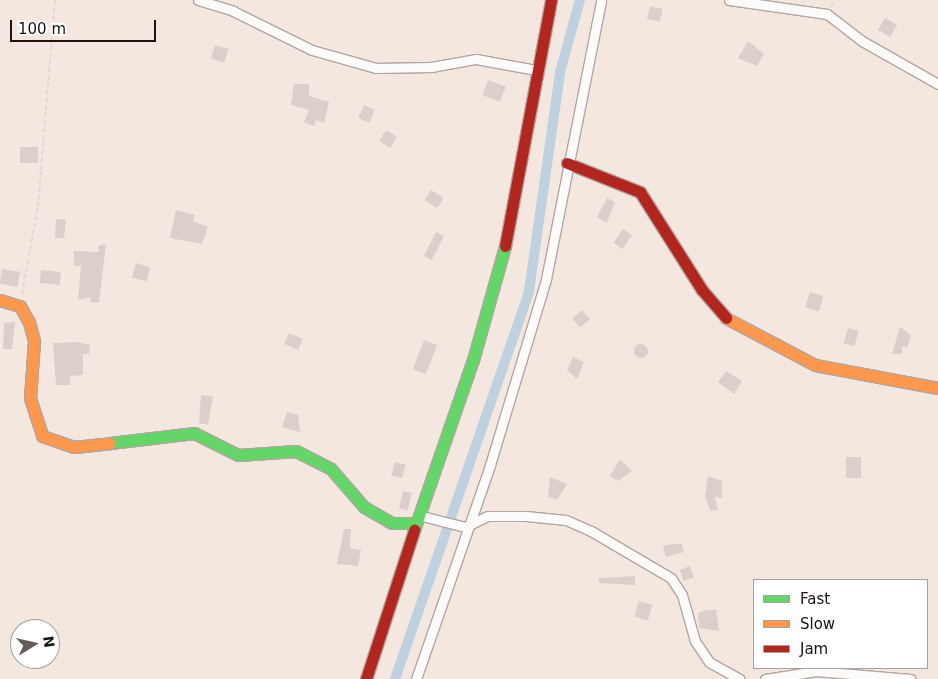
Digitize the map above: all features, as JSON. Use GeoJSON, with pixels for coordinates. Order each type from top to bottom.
{"type":"FeatureCollection","features":[{"type":"Feature","properties":{"kind":"street"},"geometry":{"type":"LineString","coordinates":[[198,0],[233,11],[312,50],[376,68],[431,67],[476,59],[536,70]]}},
{"type":"Feature","properties":{"kind":"street"},"geometry":{"type":"LineString","coordinates":[[366,679],[473,360],[509,231],[536,70],[550,0]]}},
{"type":"Feature","properties":{"kind":"street"},"geometry":{"type":"LineString","coordinates":[[416,679],[465,527],[490,465],[546,279],[567,163],[601,0]]}},
{"type":"Feature","properties":{"kind":"street"},"geometry":{"type":"LineString","coordinates":[[729,0],[828,14],[862,41],[938,84]]}},
{"type":"Feature","properties":{"kind":"street"},"geometry":{"type":"LineString","coordinates":[[567,163],[640,192],[702,290],[732,324],[815,365],[938,388]]}},
{"type":"Feature","properties":{"kind":"street"},"geometry":{"type":"LineString","coordinates":[[0,300],[20,306],[34,341],[30,398],[42,436],[52,443],[74,447],[194,433],[238,455],[296,451],[331,469],[364,507],[392,523],[418,520],[465,527],[488,516],[566,520],[627,551],[671,578],[682,594],[700,648],[710,662],[740,679]]}},
{"type":"Feature","properties":{"kind":"street"},"geometry":{"type":"LineString","coordinates":[[765,679],[816,671],[911,679]]}},
{"type":"Feature","properties":{"kind":"path"},"geometry":{"type":"LineString","coordinates":[[20,306],[38,207],[55,0]]}},
{"type":"Feature","properties":{"kind":"building"},"geometry":{"type":"Polygon","coordinates":[[[650,6],[663,9],[660,22],[647,19],[650,6]]]}},
{"type":"Feature","properties":{"kind":"building"},"geometry":{"type":"Polygon","coordinates":[[[885,18],[897,25],[890,37],[878,30],[885,18]]]}},
{"type":"Feature","properties":{"kind":"building"},"geometry":{"type":"Polygon","coordinates":[[[748,41],[764,54],[757,66],[738,58],[748,41]]]}},
{"type":"Feature","properties":{"kind":"building"},"geometry":{"type":"Polygon","coordinates":[[[215,45],[228,49],[224,62],[211,58],[215,45]]]}},
{"type":"Feature","properties":{"kind":"building"},"geometry":{"type":"Polygon","coordinates":[[[488,80],[506,87],[500,102],[482,95],[488,80]]]}},
{"type":"Feature","properties":{"kind":"building"},"geometry":{"type":"Polygon","coordinates":[[[294,84],[309,84],[309,96],[329,102],[324,123],[316,120],[314,126],[304,122],[309,110],[291,105],[294,84]]]}},
{"type":"Feature","properties":{"kind":"building"},"geometry":{"type":"Polygon","coordinates":[[[364,105],[375,110],[369,123],[358,118],[364,105]]]}},
{"type":"Feature","properties":{"kind":"building"},"geometry":{"type":"Polygon","coordinates":[[[386,130],[397,137],[390,148],[379,141],[386,130]]]}},
{"type":"Feature","properties":{"kind":"building"},"geometry":{"type":"Polygon","coordinates":[[[20,147],[38,147],[38,163],[20,163],[20,147]]]}},
{"type":"Feature","properties":{"kind":"building"},"geometry":{"type":"Polygon","coordinates":[[[431,190],[444,198],[437,208],[425,200],[431,190]]]}},
{"type":"Feature","properties":{"kind":"building"},"geometry":{"type":"Polygon","coordinates":[[[607,198],[615,202],[607,223],[597,217],[607,198]]]}},
{"type":"Feature","properties":{"kind":"building"},"geometry":{"type":"Polygon","coordinates":[[[176,210],[195,215],[193,221],[208,227],[202,244],[170,238],[176,210]]]}},
{"type":"Feature","properties":{"kind":"building"},"geometry":{"type":"Polygon","coordinates":[[[56,219],[66,220],[64,238],[55,238],[56,219]]]}},
{"type":"Feature","properties":{"kind":"building"},"geometry":{"type":"Polygon","coordinates":[[[623,229],[632,235],[623,249],[613,243],[623,229]]]}},
{"type":"Feature","properties":{"kind":"building"},"geometry":{"type":"Polygon","coordinates":[[[436,232],[444,236],[432,260],[424,256],[436,232]]]}},
{"type":"Feature","properties":{"kind":"building"},"geometry":{"type":"Polygon","coordinates":[[[106,244],[99,303],[90,302],[91,297],[78,300],[81,266],[74,266],[74,251],[99,252],[98,246],[106,244]]]}},
{"type":"Feature","properties":{"kind":"building"},"geometry":{"type":"Polygon","coordinates":[[[136,263],[150,267],[146,282],[132,277],[136,263]]]}},
{"type":"Feature","properties":{"kind":"building"},"geometry":{"type":"Polygon","coordinates":[[[2,269],[20,272],[17,287],[0,284],[2,269]]]}},
{"type":"Feature","properties":{"kind":"building"},"geometry":{"type":"Polygon","coordinates":[[[41,270],[61,272],[60,285],[40,283],[41,270]]]}},
{"type":"Feature","properties":{"kind":"building"},"geometry":{"type":"Polygon","coordinates":[[[810,292],[823,296],[819,311],[805,307],[810,292]]]}},
{"type":"Feature","properties":{"kind":"building"},"geometry":{"type":"Polygon","coordinates":[[[582,310],[590,319],[580,328],[572,319],[582,310]]]}},
{"type":"Feature","properties":{"kind":"building"},"geometry":{"type":"Polygon","coordinates":[[[15,322],[12,349],[3,349],[4,323],[15,322]]]}},
{"type":"Feature","properties":{"kind":"building"},"geometry":{"type":"Polygon","coordinates":[[[900,327],[911,335],[907,348],[902,346],[902,354],[892,354],[900,327]]]}},
{"type":"Feature","properties":{"kind":"building"},"geometry":{"type":"Polygon","coordinates":[[[848,328],[859,331],[854,346],[844,343],[848,328]]]}},
{"type":"Feature","properties":{"kind":"building"},"geometry":{"type":"Polygon","coordinates":[[[289,333],[303,339],[298,350],[284,344],[289,333]]]}},
{"type":"Feature","properties":{"kind":"building"},"geometry":{"type":"Polygon","coordinates":[[[424,340],[437,345],[426,374],[413,369],[424,340]]]}},
{"type":"Feature","properties":{"kind":"building"},"geometry":{"type":"Polygon","coordinates":[[[77,342],[90,345],[89,354],[83,354],[83,375],[70,376],[70,385],[56,385],[53,343],[77,342]]]}},
{"type":"Feature","properties":{"kind":"building"},"geometry":{"type":"Polygon","coordinates":[[[638,344],[644,344],[648,351],[644,358],[638,358],[634,354],[634,348],[638,344]]]}},
{"type":"Feature","properties":{"kind":"building"},"geometry":{"type":"Polygon","coordinates":[[[573,357],[584,362],[577,379],[567,370],[573,357]]]}},
{"type":"Feature","properties":{"kind":"building"},"geometry":{"type":"Polygon","coordinates":[[[726,371],[742,381],[734,394],[718,382],[726,371]]]}},
{"type":"Feature","properties":{"kind":"building"},"geometry":{"type":"Polygon","coordinates":[[[201,395],[213,396],[208,425],[199,423],[201,395]]]}},
{"type":"Feature","properties":{"kind":"building"},"geometry":{"type":"Polygon","coordinates":[[[287,412],[298,415],[300,432],[282,427],[287,412]]]}},
{"type":"Feature","properties":{"kind":"building"},"geometry":{"type":"Polygon","coordinates":[[[846,457],[861,457],[861,478],[846,478],[846,457]]]}},
{"type":"Feature","properties":{"kind":"building"},"geometry":{"type":"Polygon","coordinates":[[[620,459],[632,471],[618,481],[610,476],[620,459]]]}},
{"type":"Feature","properties":{"kind":"building"},"geometry":{"type":"Polygon","coordinates":[[[395,462],[406,465],[402,478],[391,476],[395,462]]]}},
{"type":"Feature","properties":{"kind":"building"},"geometry":{"type":"Polygon","coordinates":[[[708,476],[722,481],[722,498],[715,497],[718,510],[710,511],[705,496],[708,476]]]}},
{"type":"Feature","properties":{"kind":"building"},"geometry":{"type":"Polygon","coordinates":[[[550,477],[567,484],[557,500],[548,497],[550,477]]]}},
{"type":"Feature","properties":{"kind":"building"},"geometry":{"type":"Polygon","coordinates":[[[403,491],[412,493],[408,511],[399,509],[403,491]]]}},
{"type":"Feature","properties":{"kind":"building"},"geometry":{"type":"Polygon","coordinates":[[[344,529],[351,529],[350,548],[361,550],[358,566],[337,564],[344,529]]]}},
{"type":"Feature","properties":{"kind":"building"},"geometry":{"type":"Polygon","coordinates":[[[682,544],[684,552],[666,557],[663,546],[682,544]]]}},
{"type":"Feature","properties":{"kind":"building"},"geometry":{"type":"Polygon","coordinates":[[[690,566],[694,577],[684,581],[680,570],[690,566]]]}},
{"type":"Feature","properties":{"kind":"building"},"geometry":{"type":"Polygon","coordinates":[[[635,576],[635,585],[599,583],[599,578],[635,576]]]}},
{"type":"Feature","properties":{"kind":"building"},"geometry":{"type":"Polygon","coordinates":[[[639,601],[652,605],[648,620],[634,616],[639,601]]]}},
{"type":"Feature","properties":{"kind":"building"},"geometry":{"type":"Polygon","coordinates":[[[716,610],[719,631],[699,628],[698,613],[716,610]]]}},
{"type":"Feature","properties":{"kind":"waterway"},"geometry":{"type":"LineString","coordinates":[[395,679],[529,291],[560,72],[580,0]]}},
{"type":"Feature","properties":{"kind":"traffic: fast"},"geometry":{"type":"LineString","coordinates":[[414,530],[473,360],[505,246]]}},
{"type":"Feature","properties":{"kind":"traffic: fast"},"geometry":{"type":"LineString","coordinates":[[110,443],[194,433],[238,455],[296,451],[331,469],[364,507],[392,523],[415,523]]}},
{"type":"Feature","properties":{"kind":"traffic: slow"},"geometry":{"type":"LineString","coordinates":[[0,300],[20,306],[29,322],[34,341],[30,398],[42,436],[74,447],[110,443]]}},
{"type":"Feature","properties":{"kind":"traffic: slow"},"geometry":{"type":"LineString","coordinates":[[726,318],[815,365],[938,388]]}},
{"type":"Feature","properties":{"kind":"traffic: jam"},"geometry":{"type":"LineString","coordinates":[[505,246],[551,0]]}},
{"type":"Feature","properties":{"kind":"traffic: jam"},"geometry":{"type":"LineString","coordinates":[[567,163],[640,192],[702,290],[726,318]]}},
{"type":"Feature","properties":{"kind":"traffic: jam"},"geometry":{"type":"LineString","coordinates":[[366,679],[414,530]]}}]}
